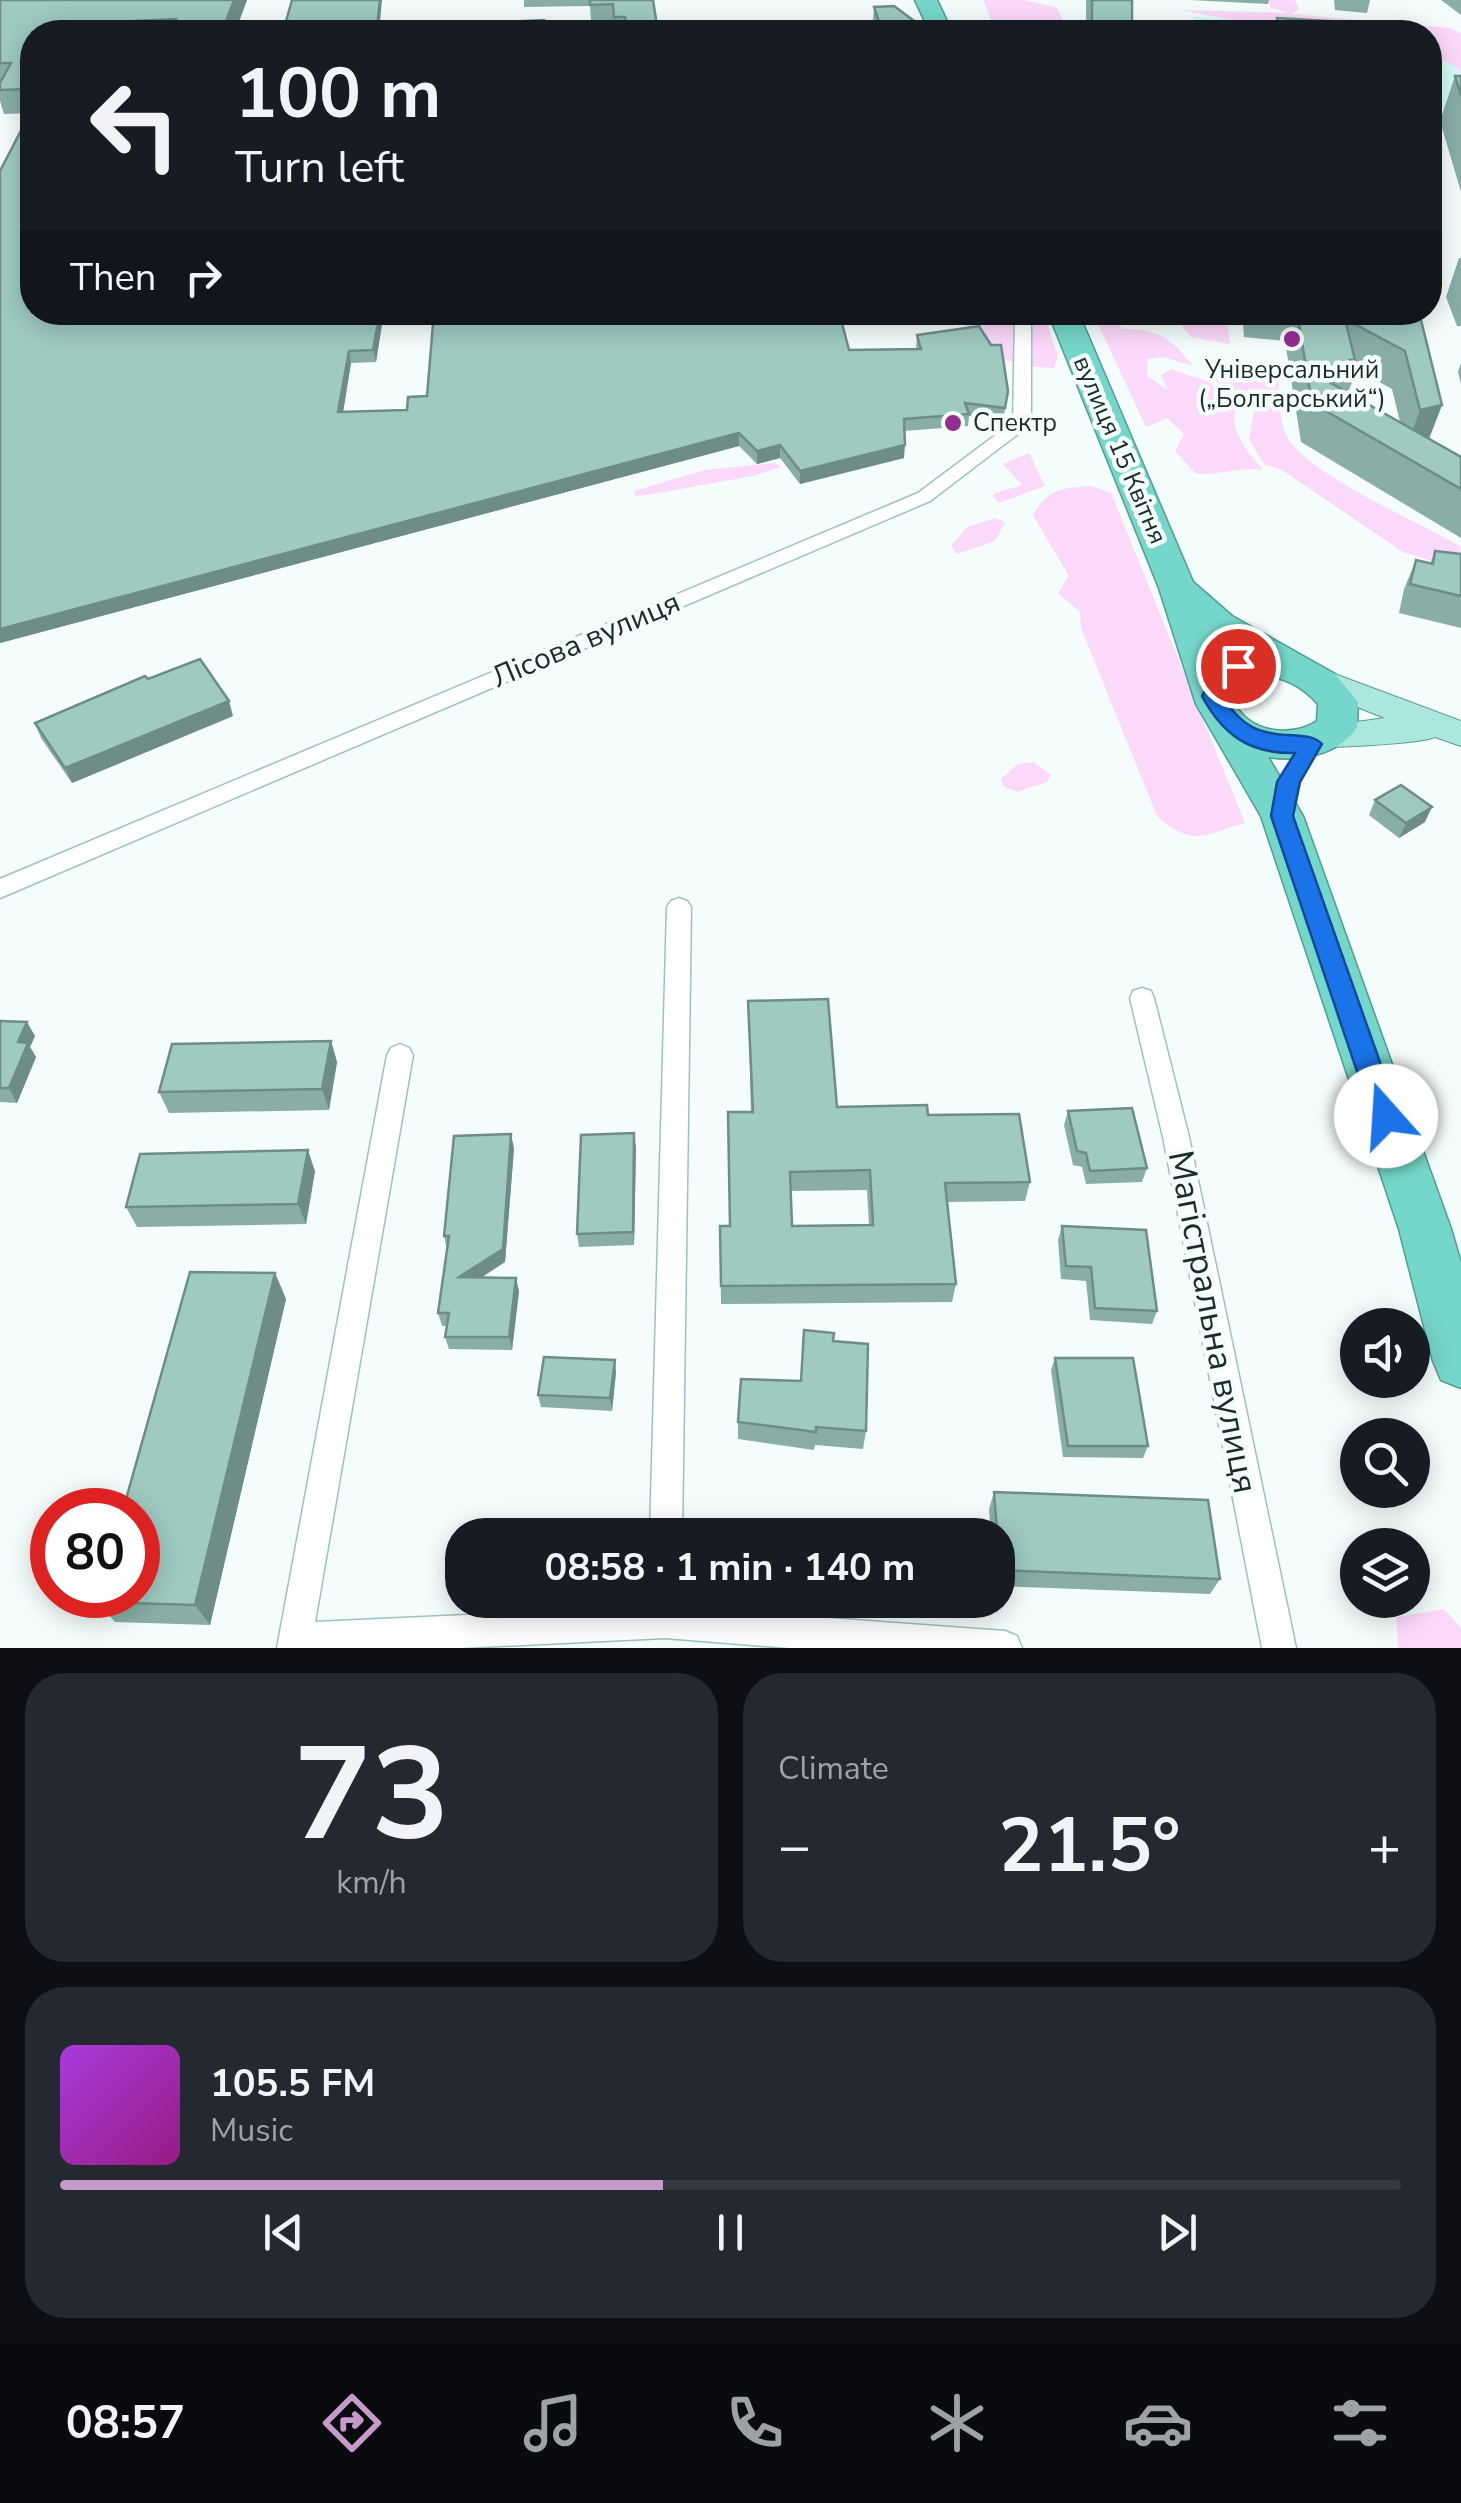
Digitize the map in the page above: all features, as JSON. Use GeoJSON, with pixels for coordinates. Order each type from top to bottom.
{"type":"FeatureCollection","features":[{"type":"Feature","properties":{"kind":"highway","name":"вулиця 15 Квітня"},"geometry":{"type":"LineString","coordinates":[[1067,325],[1177,588],[1220,710],[1282,816],[1425,1229],[1461,1361]]}},
{"type":"Feature","properties":{"kind":"highway","name":"вулиця 15 Квітня"},"geometry":{"type":"LineString","coordinates":[[1177,588],[1220,625],[1306,673]]}},
{"type":"Feature","properties":{"kind":"highway"},"geometry":{"type":"LineString","coordinates":[[1282,816],[1288,782],[1319,741],[1337,727],[1338,702],[1306,673],[1256,662],[1224,673],[1220,710],[1276,746],[1319,741]]}},
{"type":"Feature","properties":{"kind":"main road"},"geometry":{"type":"LineString","coordinates":[[1306,673],[1460,734]]}},
{"type":"Feature","properties":{"kind":"main road"},"geometry":{"type":"LineString","coordinates":[[1319,741],[1396,729],[1460,734]]}},
{"type":"Feature","properties":{"kind":"street","name":"Лісова вулиця"},"geometry":{"type":"LineString","coordinates":[[0,889],[924,497],[1022,424],[1023,325]]}},
{"type":"Feature","properties":{"kind":"street"},"geometry":{"type":"LineString","coordinates":[[666,1518],[679,907]]}},
{"type":"Feature","properties":{"kind":"street","name":"Магістральна вулиця"},"geometry":{"type":"LineString","coordinates":[[1142,998],[1176,1137],[1280,1648]]}},
{"type":"Feature","properties":{"kind":"street"},"geometry":{"type":"LineString","coordinates":[[400,1055],[296,1643],[584,1618]]}},
{"type":"Feature","properties":{"kind":"street"},"geometry":{"type":"LineString","coordinates":[[729,1618],[1005,1648]]}},
{"type":"Feature","properties":{"kind":"shaded area"},"geometry":{"type":"Polygon","coordinates":[[[983,0],[1024,0],[1057,8],[1063,20],[991,20],[983,0]]]}},
{"type":"Feature","properties":{"kind":"shaded area"},"geometry":{"type":"Polygon","coordinates":[[[1269,0],[1295,0],[1299,9],[1292,14],[1360,20],[1233,20],[1182,10],[1289,13],[1270,7],[1269,0]]]}},
{"type":"Feature","properties":{"kind":"shaded area"},"geometry":{"type":"Polygon","coordinates":[[[1194,17],[1244,20],[1194,20],[1194,17]]]}},
{"type":"Feature","properties":{"kind":"shaded area"},"geometry":{"type":"Polygon","coordinates":[[[1442,27],[1461,33],[1461,77],[1457,68],[1442,60],[1442,27]]]}},
{"type":"Feature","properties":{"kind":"shaded area"},"geometry":{"type":"Polygon","coordinates":[[[1442,32],[1461,41],[1461,109],[1442,108],[1442,32]]]}},
{"type":"Feature","properties":{"kind":"shaded area"},"geometry":{"type":"Polygon","coordinates":[[[966,325],[1047,325],[1058,356],[1054,368],[1020,364],[995,355],[966,325]]]}},
{"type":"Feature","properties":{"kind":"shaded area"},"geometry":{"type":"Polygon","coordinates":[[[1099,325],[1120,325],[1122,329],[1155,333],[1178,349],[1193,366],[1163,357],[1148,359],[1147,376],[1168,390],[1161,375],[1171,369],[1209,382],[1235,410],[1238,435],[1263,470],[1196,474],[1175,451],[1184,434],[1167,418],[1146,427],[1099,325]]]}},
{"type":"Feature","properties":{"kind":"shaded area"},"geometry":{"type":"Polygon","coordinates":[[[1181,325],[1228,325],[1230,344],[1191,337],[1181,325]]]}},
{"type":"Feature","properties":{"kind":"shaded area"},"geometry":{"type":"Polygon","coordinates":[[[1239,361],[1266,363],[1279,375],[1282,422],[1298,450],[1366,497],[1461,547],[1461,570],[1403,552],[1282,470],[1265,465],[1249,440],[1254,410],[1212,378],[1214,369],[1239,361]]]}},
{"type":"Feature","properties":{"kind":"shaded area"},"geometry":{"type":"Polygon","coordinates":[[[1029,453],[1045,486],[999,503],[995,493],[1022,485],[1003,464],[1029,453]]]}},
{"type":"Feature","properties":{"kind":"shaded area"},"geometry":{"type":"Polygon","coordinates":[[[775,463],[781,467],[753,476],[635,496],[634,491],[705,470],[775,463]]]}},
{"type":"Feature","properties":{"kind":"shaded area"},"geometry":{"type":"Polygon","coordinates":[[[1091,486],[1111,493],[1245,823],[1190,836],[1157,816],[1081,628],[1080,612],[1058,593],[1069,576],[1033,515],[1056,492],[1091,486]]]}},
{"type":"Feature","properties":{"kind":"shaded area"},"geometry":{"type":"Polygon","coordinates":[[[995,518],[1005,522],[995,541],[957,554],[951,546],[967,527],[995,518]]]}},
{"type":"Feature","properties":{"kind":"shaded area"},"geometry":{"type":"Polygon","coordinates":[[[1034,762],[1051,775],[1047,782],[1017,792],[1003,786],[1001,779],[1018,764],[1034,762]]]}},
{"type":"Feature","properties":{"kind":"shaded area"},"geometry":{"type":"Polygon","coordinates":[[[1444,1609],[1461,1628],[1461,1648],[1398,1648],[1396,1618],[1430,1618],[1430,1611],[1444,1609]]]}},
{"type":"Feature","properties":{"kind":"building"},"geometry":{"type":"Polygon","coordinates":[[[0,0],[234,0],[226,20],[20,20],[20,89],[0,90],[11,63],[0,63],[0,0]]]}},
{"type":"Feature","properties":{"kind":"building"},"geometry":{"type":"Polygon","coordinates":[[[292,0],[380,0],[378,20],[286,20],[292,0]]]}},
{"type":"Feature","properties":{"kind":"building"},"geometry":{"type":"Polygon","coordinates":[[[590,0],[653,0],[656,20],[625,20],[614,17],[613,4],[590,5],[590,0]]]}},
{"type":"Feature","properties":{"kind":"building"},"geometry":{"type":"Polygon","coordinates":[[[1092,0],[1132,0],[1132,20],[1092,20],[1092,0]]]}},
{"type":"Feature","properties":{"kind":"building"},"geometry":{"type":"Polygon","coordinates":[[[894,6],[913,20],[878,20],[874,7],[894,6]]]}},
{"type":"Feature","properties":{"kind":"building"},"geometry":{"type":"Polygon","coordinates":[[[20,133],[20,325],[378,325],[373,350],[349,351],[338,412],[407,410],[408,397],[427,396],[433,325],[842,325],[849,350],[921,349],[917,335],[979,326],[991,345],[1001,345],[1008,391],[1005,408],[965,403],[969,414],[904,419],[905,445],[800,471],[780,445],[757,451],[739,433],[0,629],[0,171],[20,133]]]}},
{"type":"Feature","properties":{"kind":"building"},"geometry":{"type":"Polygon","coordinates":[[[1299,325],[1346,325],[1355,360],[1350,360],[1354,377],[1315,374],[1461,457],[1461,489],[1312,403],[1299,325]]]}},
{"type":"Feature","properties":{"kind":"building"},"geometry":{"type":"Polygon","coordinates":[[[1356,325],[1422,325],[1442,405],[1420,410],[1405,351],[1356,325]]]}},
{"type":"Feature","properties":{"kind":"building"},"geometry":{"type":"Polygon","coordinates":[[[1435,551],[1461,554],[1461,596],[1410,584],[1416,560],[1433,564],[1435,551]]]}},
{"type":"Feature","properties":{"kind":"building"},"geometry":{"type":"Polygon","coordinates":[[[200,659],[229,701],[65,768],[35,723],[145,676],[148,679],[200,659]]]}},
{"type":"Feature","properties":{"kind":"building"},"geometry":{"type":"Polygon","coordinates":[[[1401,785],[1432,807],[1406,823],[1375,800],[1401,785]]]}},
{"type":"Feature","properties":{"kind":"building"},"geometry":{"type":"Polygon","coordinates":[[[828,999],[837,1107],[927,1105],[928,1115],[1019,1114],[1030,1182],[945,1183],[956,1284],[721,1286],[720,1226],[730,1226],[728,1112],[753,1112],[748,1001],[828,999]],[[870,1170],[790,1172],[792,1226],[873,1225],[870,1170]]]}},
{"type":"Feature","properties":{"kind":"building"},"geometry":{"type":"Polygon","coordinates":[[[0,1021],[27,1022],[18,1042],[28,1043],[9,1088],[0,1088],[0,1021]]]}},
{"type":"Feature","properties":{"kind":"building"},"geometry":{"type":"Polygon","coordinates":[[[331,1041],[322,1089],[159,1092],[172,1044],[331,1041]]]}},
{"type":"Feature","properties":{"kind":"building"},"geometry":{"type":"Polygon","coordinates":[[[1132,1108],[1147,1168],[1090,1171],[1086,1153],[1077,1151],[1068,1111],[1132,1108]]]}},
{"type":"Feature","properties":{"kind":"building"},"geometry":{"type":"Polygon","coordinates":[[[634,1133],[633,1232],[577,1234],[581,1135],[634,1133]]]}},
{"type":"Feature","properties":{"kind":"building"},"geometry":{"type":"Polygon","coordinates":[[[511,1134],[503,1249],[459,1277],[516,1278],[509,1337],[445,1337],[449,1313],[438,1313],[449,1236],[444,1236],[454,1136],[511,1134]]]}},
{"type":"Feature","properties":{"kind":"building"},"geometry":{"type":"Polygon","coordinates":[[[308,1150],[298,1204],[126,1207],[140,1154],[308,1150]]]}},
{"type":"Feature","properties":{"kind":"building"},"geometry":{"type":"Polygon","coordinates":[[[1062,1226],[1146,1230],[1157,1311],[1095,1308],[1091,1267],[1066,1266],[1062,1226]]]}},
{"type":"Feature","properties":{"kind":"building"},"geometry":{"type":"Polygon","coordinates":[[[190,1272],[275,1273],[195,1605],[160,1604],[160,1488],[129,1488],[190,1272]]]}},
{"type":"Feature","properties":{"kind":"building"},"geometry":{"type":"Polygon","coordinates":[[[804,1330],[834,1333],[833,1341],[868,1344],[866,1431],[816,1427],[816,1432],[738,1422],[741,1379],[801,1381],[804,1330]]]}},
{"type":"Feature","properties":{"kind":"building"},"geometry":{"type":"Polygon","coordinates":[[[544,1357],[615,1360],[610,1398],[538,1395],[544,1357]]]}},
{"type":"Feature","properties":{"kind":"building"},"geometry":{"type":"Polygon","coordinates":[[[1055,1358],[1133,1358],[1148,1446],[1068,1446],[1055,1358]]]}},
{"type":"Feature","properties":{"kind":"building"},"geometry":{"type":"Polygon","coordinates":[[[994,1492],[1208,1500],[1220,1579],[1015,1571],[1015,1518],[996,1518],[994,1492]]]}},
{"type":"Feature","properties":{"kind":"place","name":"Універсальний („Болгарський“)"},"geometry":{"type":"Point","coordinates":[1292,339]}},
{"type":"Feature","properties":{"kind":"place","name":"Спектр"},"geometry":{"type":"Point","coordinates":[953,423]}},
{"type":"Feature","properties":{"kind":"route"},"geometry":{"type":"LineString","coordinates":[[1238,666],[1224,673],[1213,696],[1217,710],[1228,724],[1241,734],[1276,746],[1311,744],[1288,782],[1282,816],[1386,1116]]}}]}
